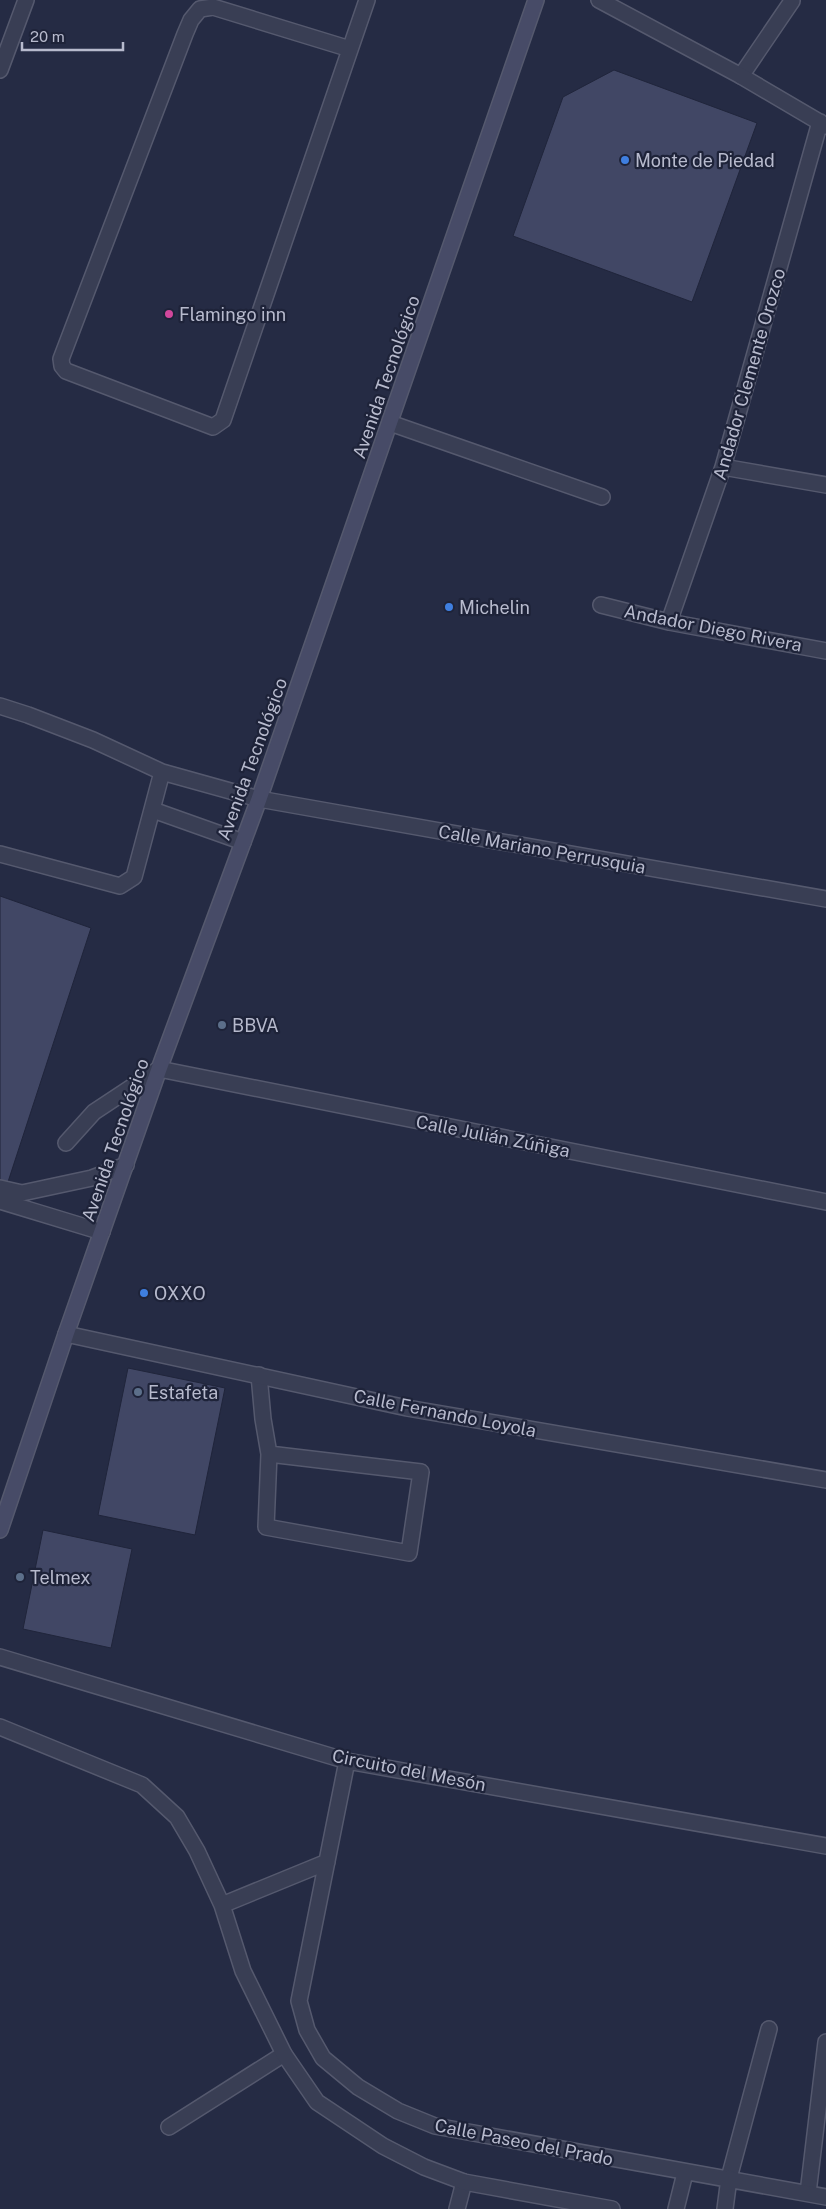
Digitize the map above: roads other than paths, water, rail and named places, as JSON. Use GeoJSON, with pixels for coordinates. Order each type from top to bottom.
{"type":"FeatureCollection","features":[{"type":"Feature","properties":{"kind":"street"},"geometry":{"type":"LineString","coordinates":[[0,70],[26,0]]}},
{"type":"Feature","properties":{"kind":"street"},"geometry":{"type":"LineString","coordinates":[[350,49],[213,7],[200,9],[191,20],[185,34],[60,359],[66,371],[213,427],[220,424],[223,420],[367,0]]}},
{"type":"Feature","properties":{"kind":"street","name":"Avenida Tecnológico"},"geometry":{"type":"LineString","coordinates":[[0,1530],[102,1232],[259,800],[536,0]]}},
{"type":"Feature","properties":{"kind":"street"},"geometry":{"type":"LineString","coordinates":[[599,0],[741,76],[823,124]]}},
{"type":"Feature","properties":{"kind":"street"},"geometry":{"type":"LineString","coordinates":[[741,76],[791,0]]}},
{"type":"Feature","properties":{"kind":"street","name":"Andador Clemente Orozco"},"geometry":{"type":"LineString","coordinates":[[669,622],[723,467],[823,124]]}},
{"type":"Feature","properties":{"kind":"street"},"geometry":{"type":"LineString","coordinates":[[390,423],[602,497]]}},
{"type":"Feature","properties":{"kind":"street"},"geometry":{"type":"LineString","coordinates":[[723,467],[826,485]]}},
{"type":"Feature","properties":{"kind":"street","name":"Andador Diego Rivera"},"geometry":{"type":"LineString","coordinates":[[601,605],[669,622],[826,651]]}},
{"type":"Feature","properties":{"kind":"street","name":"Calle Mariano Perrusquia"},"geometry":{"type":"LineString","coordinates":[[0,706],[93,740],[162,772],[259,800],[826,900]]}},
{"type":"Feature","properties":{"kind":"street"},"geometry":{"type":"LineString","coordinates":[[0,854],[120,886],[134,877],[162,772]]}},
{"type":"Feature","properties":{"kind":"street"},"geometry":{"type":"LineString","coordinates":[[152,810],[243,842]]}},
{"type":"Feature","properties":{"kind":"street"},"geometry":{"type":"LineString","coordinates":[[66,1143],[94,1112],[160,1069]]}},
{"type":"Feature","properties":{"kind":"street","name":"Calle Julián Zúñiga"},"geometry":{"type":"LineString","coordinates":[[160,1069],[826,1202]]}},
{"type":"Feature","properties":{"kind":"street"},"geometry":{"type":"LineString","coordinates":[[0,1188],[22,1193],[92,1178],[126,1165]]}},
{"type":"Feature","properties":{"kind":"street"},"geometry":{"type":"LineString","coordinates":[[0,1201],[102,1232]]}},
{"type":"Feature","properties":{"kind":"street","name":"Calle Fernando Loyola"},"geometry":{"type":"LineString","coordinates":[[66,1334],[407,1408],[826,1480]]}},
{"type":"Feature","properties":{"kind":"street"},"geometry":{"type":"LineString","coordinates":[[259,1375],[263,1419],[269,1454],[266,1527],[409,1553],[421,1472],[269,1454]]}},
{"type":"Feature","properties":{"kind":"street","name":"Circuito del Mesón"},"geometry":{"type":"LineString","coordinates":[[0,1657],[347,1760],[826,1846]]}},
{"type":"Feature","properties":{"kind":"street"},"geometry":{"type":"LineString","coordinates":[[0,1727],[142,1785],[177,1817],[197,1850],[222,1905],[243,1971],[284,2054],[317,2102],[383,2146],[424,2167],[464,2182],[612,2209]]}},
{"type":"Feature","properties":{"kind":"street","name":"Calle Paseo del Prado"},"geometry":{"type":"LineString","coordinates":[[347,1760],[299,2002],[307,2030],[323,2058],[358,2087],[398,2111],[435,2126],[685,2173],[729,2178],[826,2197]]}},
{"type":"Feature","properties":{"kind":"street"},"geometry":{"type":"LineString","coordinates":[[222,1905],[327,1862]]}},
{"type":"Feature","properties":{"kind":"street"},"geometry":{"type":"LineString","coordinates":[[725,2209],[729,2178],[769,2029]]}},
{"type":"Feature","properties":{"kind":"street"},"geometry":{"type":"LineString","coordinates":[[808,2193],[826,2042]]}},
{"type":"Feature","properties":{"kind":"street"},"geometry":{"type":"LineString","coordinates":[[169,2127],[284,2054]]}},
{"type":"Feature","properties":{"kind":"street"},"geometry":{"type":"LineString","coordinates":[[676,2209],[685,2173]]}},
{"type":"Feature","properties":{"kind":"street"},"geometry":{"type":"LineString","coordinates":[[457,2209],[464,2182]]}},
{"type":"Feature","properties":{"kind":"place","name":"Monte de Piedad"},"geometry":{"type":"Point","coordinates":[625,160]}},
{"type":"Feature","properties":{"kind":"place","name":"Flamingo inn"},"geometry":{"type":"Point","coordinates":[169,314]}},
{"type":"Feature","properties":{"kind":"place","name":"Michelin"},"geometry":{"type":"Point","coordinates":[449,607]}},
{"type":"Feature","properties":{"kind":"place","name":"BBVA"},"geometry":{"type":"Point","coordinates":[222,1025]}},
{"type":"Feature","properties":{"kind":"place","name":"OXXO"},"geometry":{"type":"Point","coordinates":[144,1293]}},
{"type":"Feature","properties":{"kind":"place","name":"Estafeta"},"geometry":{"type":"Point","coordinates":[138,1392]}},
{"type":"Feature","properties":{"kind":"place","name":"Telmex"},"geometry":{"type":"Point","coordinates":[20,1577]}}]}
